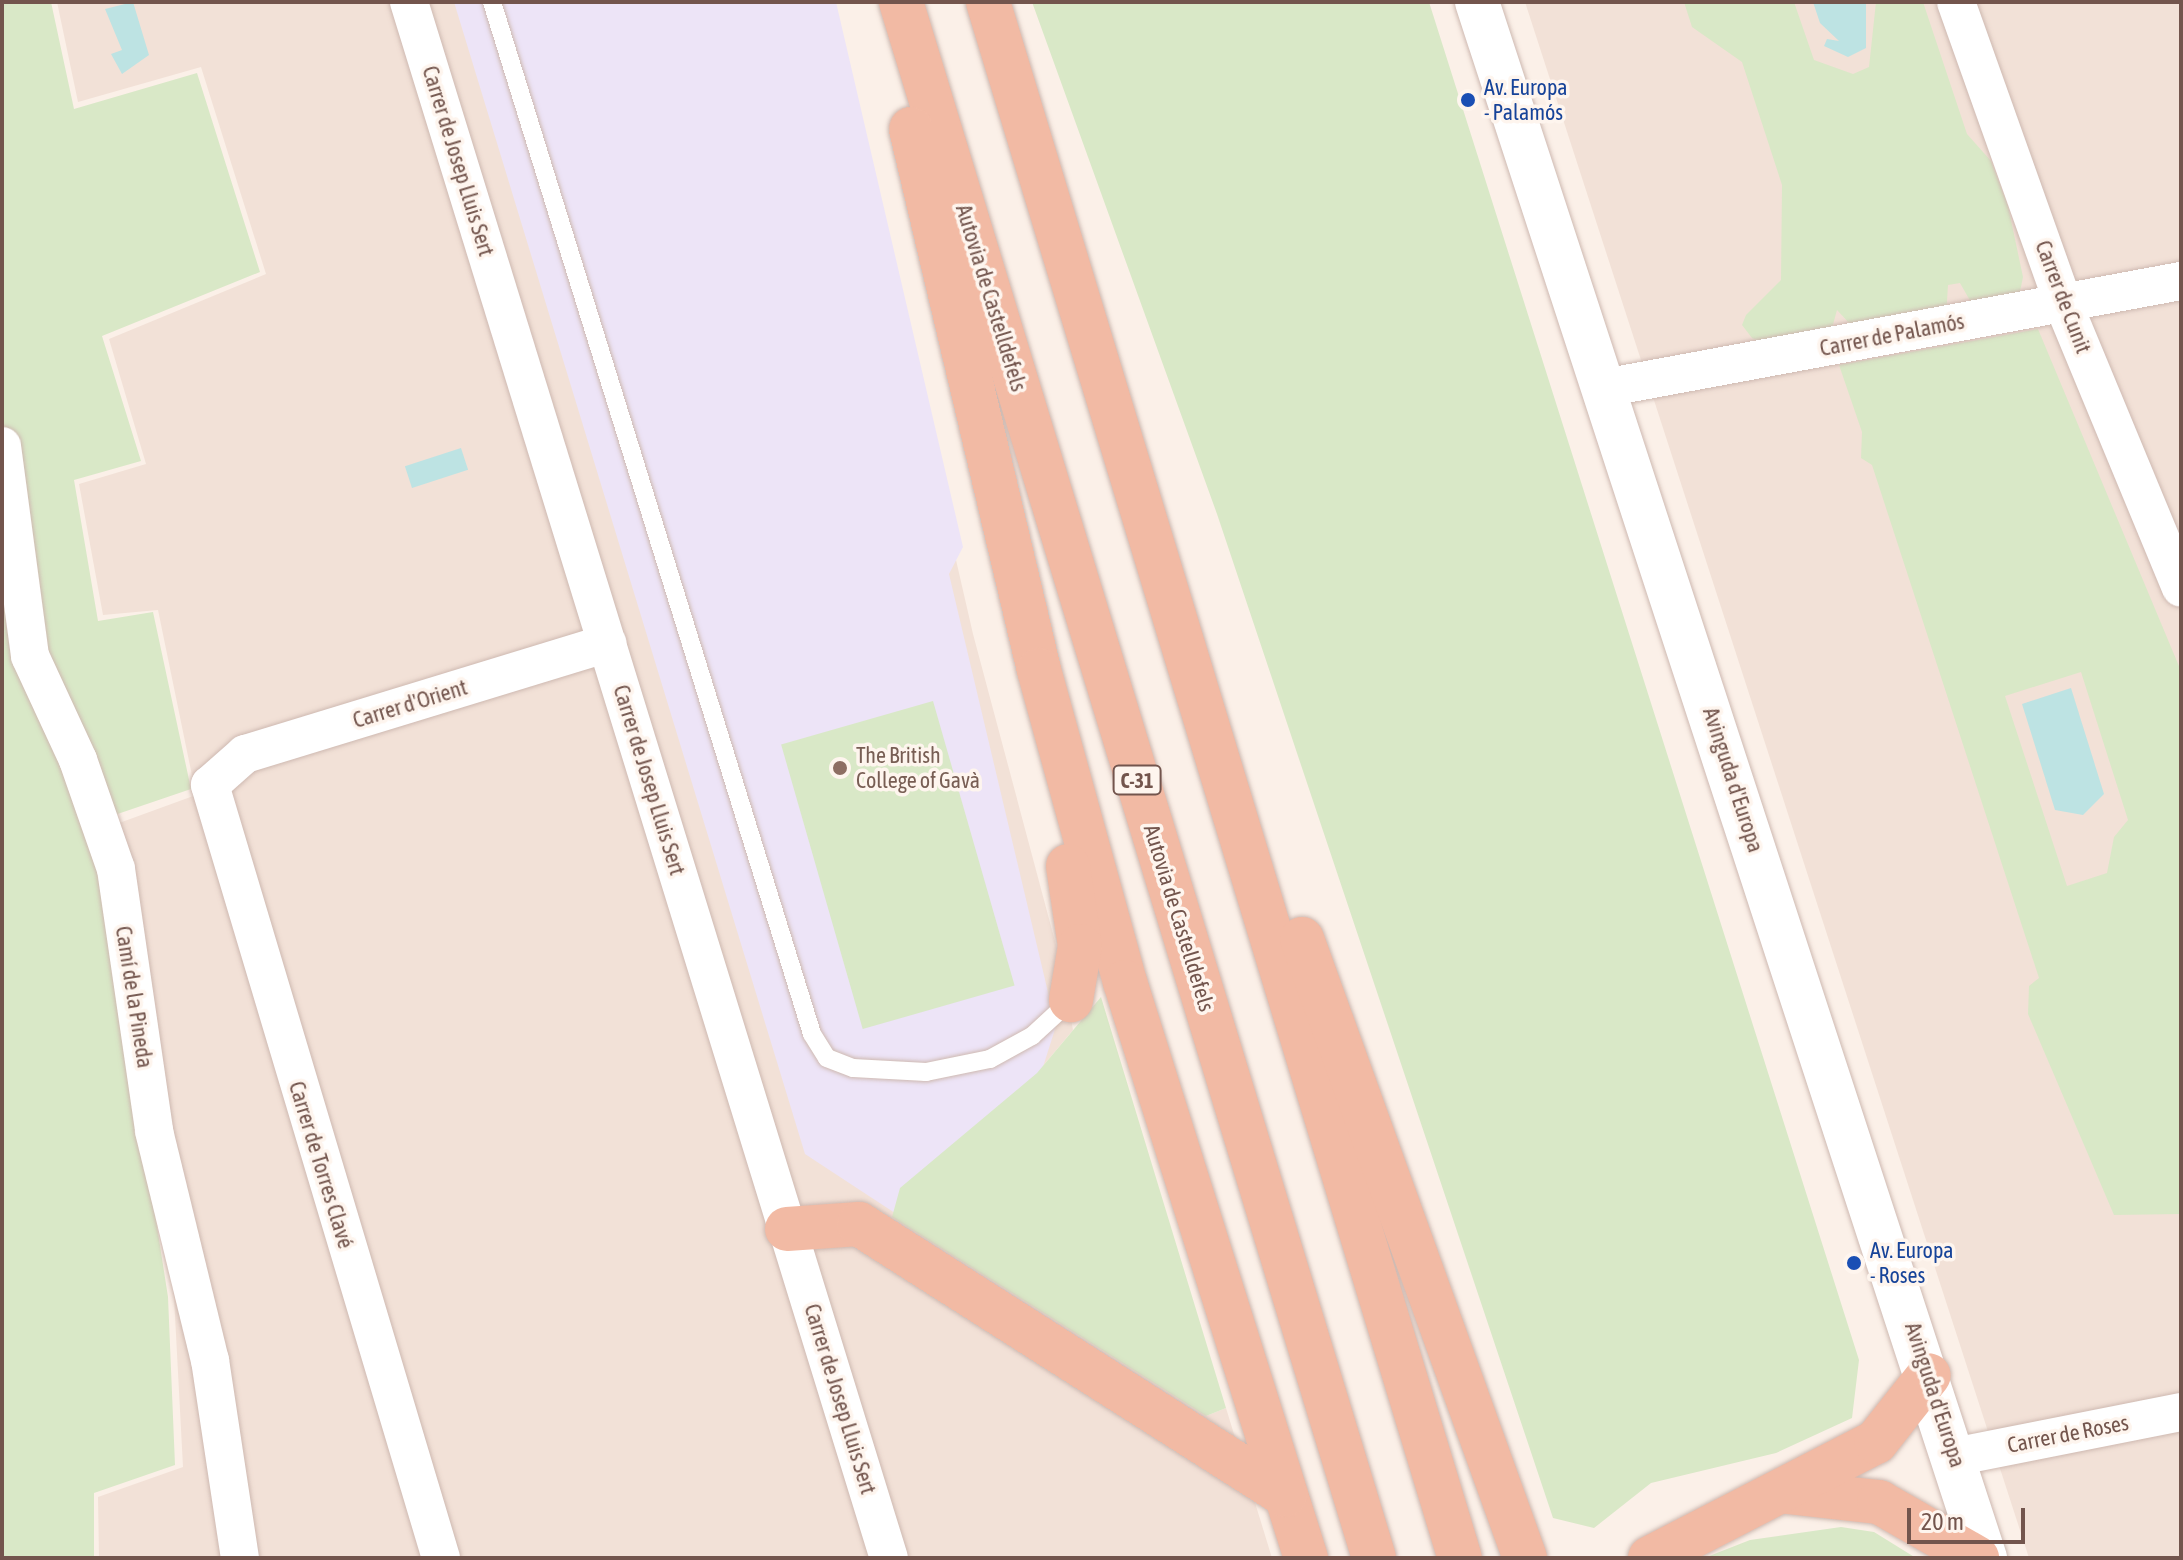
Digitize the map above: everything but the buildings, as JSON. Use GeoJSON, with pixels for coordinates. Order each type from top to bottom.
{"type":"FeatureCollection","features":[{"type":"Feature","properties":{"kind":"highway"},"geometry":{"type":"LineString","coordinates":[[882,2],[1039,670],[1125,982],[1306,1558]]}},
{"type":"Feature","properties":{"kind":"highway","name":"Autovia de Castelldefels"},"geometry":{"type":"LineString","coordinates":[[901,2],[1374,1558]]}},
{"type":"Feature","properties":{"kind":"highway"},"geometry":{"type":"LineString","coordinates":[[988,2],[1158,550],[1460,1558]]}},
{"type":"Feature","properties":{"kind":"highway"},"geometry":{"type":"LineString","coordinates":[[1158,550],[1525,1558]]}},
{"type":"Feature","properties":{"kind":"highway"},"geometry":{"type":"LineString","coordinates":[[1039,670],[1080,946],[1071,1000]]}},
{"type":"Feature","properties":{"kind":"highway"},"geometry":{"type":"LineString","coordinates":[[787,1229],[859,1224],[1285,1495]]}},
{"type":"Feature","properties":{"kind":"highway"},"geometry":{"type":"LineString","coordinates":[[1650,1558],[1708,1522],[1787,1492],[1876,1442],[1929,1375]]}},
{"type":"Feature","properties":{"kind":"highway"},"geometry":{"type":"LineString","coordinates":[[1787,1492],[1879,1502],[1977,1558]]}},
{"type":"Feature","properties":{"kind":"street","name":"Carrer de Josep Lluis Sert"},"geometry":{"type":"LineString","coordinates":[[409,2],[889,1558]]}},
{"type":"Feature","properties":{"kind":"street","name":"Avinguda d'Europa"},"geometry":{"type":"LineString","coordinates":[[1477,2],[1929,1375],[1985,1558]]}},
{"type":"Feature","properties":{"kind":"street","name":"Carrer de Cunit"},"geometry":{"type":"LineString","coordinates":[[1956,2],[2063,303],[2181,588]]}},
{"type":"Feature","properties":{"kind":"street","name":"Carrer de Palamós"},"geometry":{"type":"LineString","coordinates":[[1604,388],[2181,281]]}},
{"type":"Feature","properties":{"kind":"street","name":"Camí de la Pineda"},"geometry":{"type":"LineString","coordinates":[[2,446],[30,656],[78,760],[116,869],[154,1131],[210,1360],[240,1558]]}},
{"type":"Feature","properties":{"kind":"street","name":"Carrer d'Orient"},"geometry":{"type":"LineString","coordinates":[[216,772],[245,754],[607,643]]}},
{"type":"Feature","properties":{"kind":"street","name":"Carrer de Torres Clavé"},"geometry":{"type":"LineString","coordinates":[[216,772],[209,800],[441,1558]]}},
{"type":"Feature","properties":{"kind":"street","name":"Carrer de Roses"},"geometry":{"type":"LineString","coordinates":[[1954,1457],[2181,1412]]}},
{"type":"Feature","properties":{"kind":"lane"},"geometry":{"type":"LineString","coordinates":[[492,2],[812,1034],[827,1058],[853,1068],[926,1072],[990,1059],[1032,1036],[1071,1000]]}},
{"type":"Feature","properties":{"kind":"shaded area"},"geometry":{"type":"Polygon","coordinates":[[[57,2],[828,2],[973,634],[1060,960],[1073,1030],[1037,1073],[1206,1416],[1226,1408],[1272,1558],[99,1558],[98,1497],[183,1467],[174,1297],[100,830],[196,795],[158,610],[103,615],[79,484],[146,464],[109,339],[266,274],[201,67],[78,102],[57,2]]]}},
{"type":"Feature","properties":{"kind":"shaded area","name":"The British College of Gavà"},"geometry":{"type":"Polygon","coordinates":[[[454,2],[836,2],[963,547],[949,574],[1056,1026],[990,1234],[971,1263],[805,1154],[454,2]]]}},
{"type":"Feature","properties":{"kind":"shaded area"},"geometry":{"type":"Polygon","coordinates":[[[1525,2],[2181,2],[2181,1558],[2029,1558],[1525,2]]]}},
{"type":"Feature","properties":{"kind":"green space"},"geometry":{"type":"Polygon","coordinates":[[[2,2],[51,2],[74,109],[197,73],[260,272],[102,336],[141,461],[74,480],[98,621],[153,612],[191,789],[94,822],[168,1297],[175,1465],[94,1493],[94,1558],[2,1558],[2,2]]]}},
{"type":"Feature","properties":{"kind":"green space"},"geometry":{"type":"Polygon","coordinates":[[[1032,2],[1429,2],[1859,1360],[1852,1418],[1776,1453],[1651,1483],[1594,1528],[1553,1518],[1217,514],[1032,2]]]}},
{"type":"Feature","properties":{"kind":"green space"},"geometry":{"type":"Polygon","coordinates":[[[1684,2],[1794,2],[1814,60],[1853,74],[1869,67],[1876,2],[1923,2],[1967,134],[1991,161],[2008,206],[2023,277],[2017,306],[1976,311],[1960,283],[1948,285],[1946,317],[1851,325],[1837,310],[1832,328],[1774,347],[1752,338],[1742,325],[1746,315],[1781,280],[1782,185],[1742,62],[1692,27],[1684,2]]]}},
{"type":"Feature","properties":{"kind":"green space"},"geometry":{"type":"Polygon","coordinates":[[[2038,329],[2181,671],[2181,1214],[2114,1215],[2028,1014],[2029,986],[2039,978],[1872,465],[1861,458],[1862,432],[1839,365],[2038,329]],[[2081,672],[2005,696],[2067,886],[2107,873],[2114,837],[2128,820],[2081,672]]]}},
{"type":"Feature","properties":{"kind":"green space"},"geometry":{"type":"Polygon","coordinates":[[[933,701],[1015,986],[863,1029],[781,745],[933,701]]]}},
{"type":"Feature","properties":{"kind":"green space"},"geometry":{"type":"Polygon","coordinates":[[[1101,997],[1226,1408],[1206,1416],[892,1217],[900,1188],[1037,1073],[1101,997]]]}},
{"type":"Feature","properties":{"kind":"green space"},"geometry":{"type":"Polygon","coordinates":[[[1841,1527],[1874,1532],[1916,1558],[1704,1558],[1750,1540],[1841,1527]]]}},
{"type":"Feature","properties":{"kind":"water"},"geometry":{"type":"Polygon","coordinates":[[[133,2],[149,55],[122,74],[111,54],[122,50],[105,9],[133,2]]]}},
{"type":"Feature","properties":{"kind":"water"},"geometry":{"type":"Polygon","coordinates":[[[1813,2],[1866,2],[1866,48],[1848,57],[1824,46],[1827,39],[1839,41],[1820,23],[1813,2]]]}},
{"type":"Feature","properties":{"kind":"water"},"geometry":{"type":"Polygon","coordinates":[[[461,448],[468,470],[412,488],[405,466],[461,448]]]}},
{"type":"Feature","properties":{"kind":"water"},"geometry":{"type":"Polygon","coordinates":[[[2071,688],[2104,794],[2083,815],[2055,810],[2022,704],[2071,688]]]}},
{"type":"Feature","properties":{"kind":"place","name":"Av. Europa - Palamós"},"geometry":{"type":"Point","coordinates":[1468,100]}},
{"type":"Feature","properties":{"kind":"place","name":"The British College of Gavà"},"geometry":{"type":"Point","coordinates":[840,768]}},
{"type":"Feature","properties":{"kind":"place","name":"Av. Europa - Roses"},"geometry":{"type":"Point","coordinates":[1854,1263]}}]}
